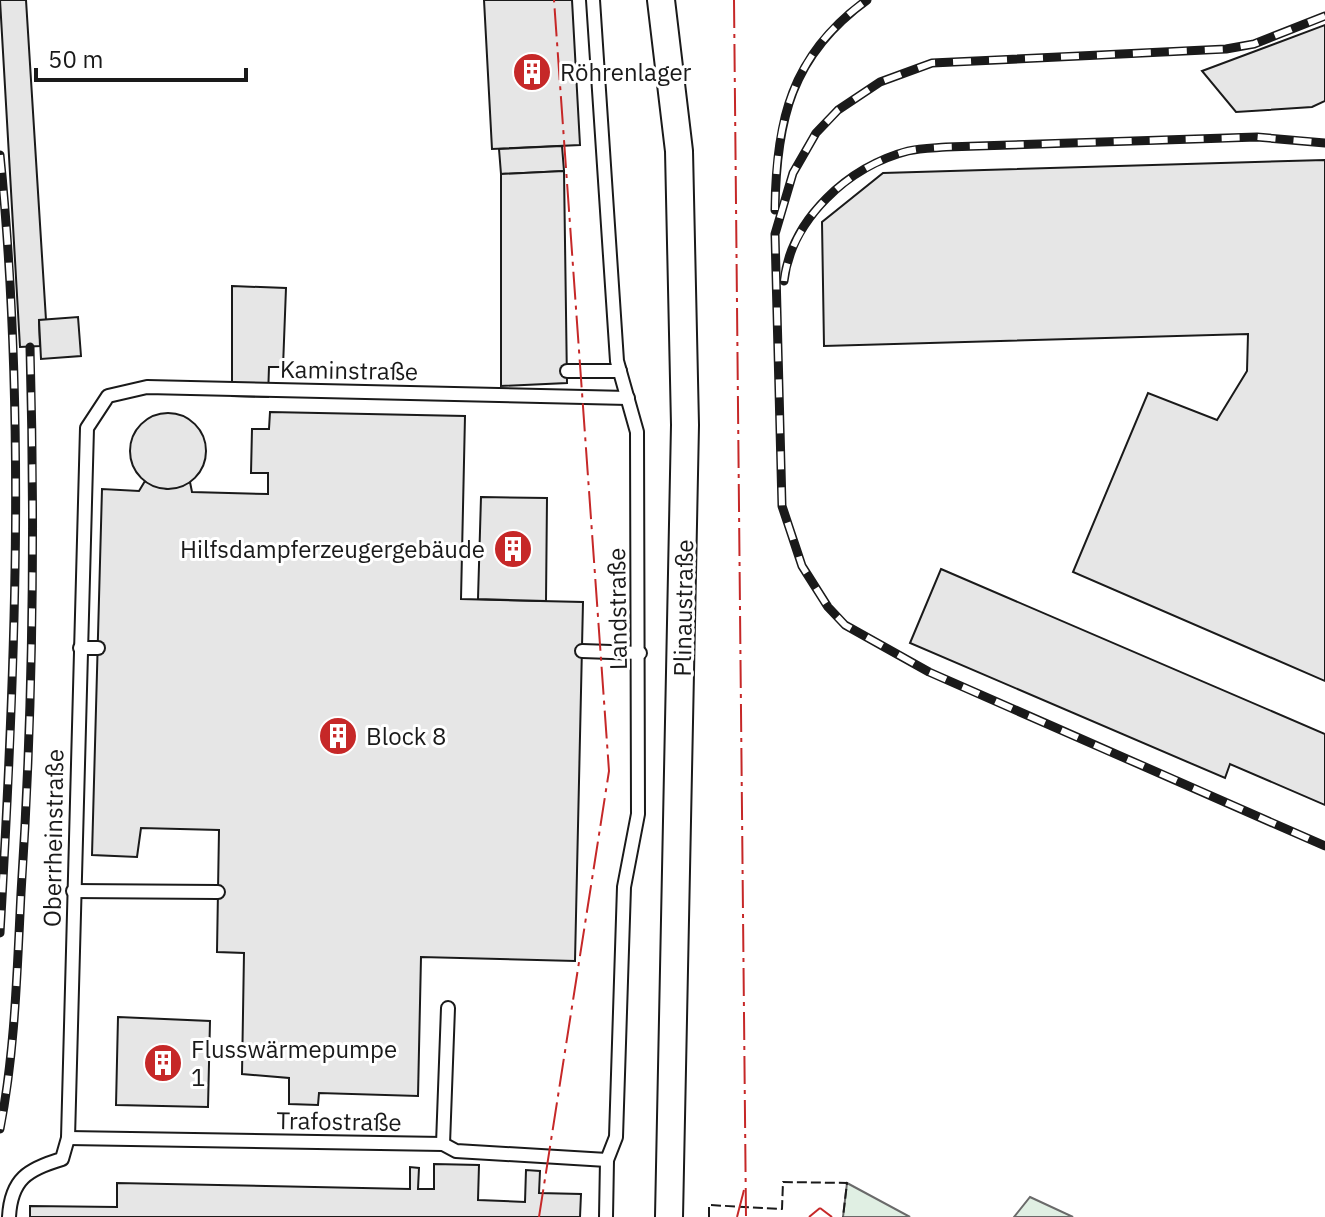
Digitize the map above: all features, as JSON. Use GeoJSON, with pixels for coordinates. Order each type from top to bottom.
{"type":"FeatureCollection","features":[{"type":"Feature","properties":{"kind":"street","name":"Plinaustraße"},"geometry":{"type":"LineString","coordinates":[[661,0],[679,151],[685,425],[669,1217]]}},
{"type":"Feature","properties":{"kind":"lane","name":"Landstraße"},"geometry":{"type":"LineString","coordinates":[[593,0],[620,371],[637,432],[640,653],[638,814],[624,887],[616,1137],[607,1160],[606,1217]]}},
{"type":"Feature","properties":{"kind":"lane"},"geometry":{"type":"LineString","coordinates":[[567,371],[620,371]]}},
{"type":"Feature","properties":{"kind":"lane","name":"Kaminstraße"},"geometry":{"type":"LineString","coordinates":[[87,428],[108,396],[147,387],[628,398]]}},
{"type":"Feature","properties":{"kind":"lane","name":"Oberrheinstraße"},"geometry":{"type":"LineString","coordinates":[[68,1138],[87,428]]}},
{"type":"Feature","properties":{"kind":"lane"},"geometry":{"type":"LineString","coordinates":[[80,648],[98,648]]}},
{"type":"Feature","properties":{"kind":"lane"},"geometry":{"type":"LineString","coordinates":[[582,651],[640,653]]}},
{"type":"Feature","properties":{"kind":"lane"},"geometry":{"type":"LineString","coordinates":[[73,891],[218,892]]}},
{"type":"Feature","properties":{"kind":"lane"},"geometry":{"type":"LineString","coordinates":[[443,1144],[448,1008]]}},
{"type":"Feature","properties":{"kind":"lane"},"geometry":{"type":"LineString","coordinates":[[9,1217],[10,1195],[32,1168],[62,1159],[68,1138]]}},
{"type":"Feature","properties":{"kind":"lane","name":"Trafostraße"},"geometry":{"type":"LineString","coordinates":[[68,1138],[443,1144],[456,1151],[607,1160]]}},
{"type":"Feature","properties":{"kind":"green space"},"geometry":{"type":"Polygon","coordinates":[[[847,1183],[910,1217],[843,1217],[847,1183]]]}},
{"type":"Feature","properties":{"kind":"green space"},"geometry":{"type":"Polygon","coordinates":[[[1030,1197],[1073,1217],[1014,1217],[1030,1197]]]}},
{"type":"Feature","properties":{"kind":"building"},"geometry":{"type":"Polygon","coordinates":[[[0,0],[26,0],[46,320],[39,320],[40,346],[20,347],[0,0]]]}},
{"type":"Feature","properties":{"kind":"building","name":"Röhrenlager"},"geometry":{"type":"Polygon","coordinates":[[[484,0],[572,0],[580,145],[492,149],[484,0]]]}},
{"type":"Feature","properties":{"kind":"building"},"geometry":{"type":"Polygon","coordinates":[[[1325,25],[1325,101],[1312,107],[1236,112],[1202,71],[1325,25]]]}},
{"type":"Feature","properties":{"kind":"building"},"geometry":{"type":"Polygon","coordinates":[[[562,146],[564,171],[501,174],[499,149],[562,146]]]}},
{"type":"Feature","properties":{"kind":"building"},"geometry":{"type":"Polygon","coordinates":[[[1325,160],[1325,681],[1073,572],[1148,393],[1217,420],[1247,371],[1248,334],[824,346],[822,222],[883,173],[1325,160]]]}},
{"type":"Feature","properties":{"kind":"building"},"geometry":{"type":"Polygon","coordinates":[[[564,171],[567,383],[501,386],[501,174],[564,171]]]}},
{"type":"Feature","properties":{"kind":"building"},"geometry":{"type":"Polygon","coordinates":[[[232,286],[286,288],[283,367],[269,367],[268,397],[232,396],[232,286]]]}},
{"type":"Feature","properties":{"kind":"building"},"geometry":{"type":"Polygon","coordinates":[[[78,317],[81,356],[41,359],[39,320],[78,317]]]}},
{"type":"Feature","properties":{"kind":"building","name":"Block 8"},"geometry":{"type":"Polygon","coordinates":[[[270,412],[465,416],[461,599],[583,602],[575,961],[421,957],[418,1096],[319,1093],[318,1105],[289,1104],[289,1078],[242,1074],[244,953],[217,952],[219,830],[141,828],[137,857],[92,855],[102,489],[139,491],[145,481],[167,489],[190,482],[192,492],[268,494],[268,473],[251,473],[252,429],[269,429],[270,412]]]}},
{"type":"Feature","properties":{"kind":"building"},"geometry":{"type":"Polygon","coordinates":[[[168,413],[182,416],[195,424],[203,437],[206,451],[203,465],[195,478],[182,486],[168,489],[154,486],[141,478],[133,465],[130,451],[133,437],[141,424],[154,416],[168,413]]]}},
{"type":"Feature","properties":{"kind":"building","name":"Hilfsdampferzeugergebäude"},"geometry":{"type":"Polygon","coordinates":[[[481,497],[547,498],[546,601],[478,599],[481,497]]]}},
{"type":"Feature","properties":{"kind":"building"},"geometry":{"type":"Polygon","coordinates":[[[941,569],[1325,734],[1325,805],[1230,764],[1225,778],[910,643],[941,569]]]}},
{"type":"Feature","properties":{"kind":"building","name":"Flusswärmepumpe 1"},"geometry":{"type":"Polygon","coordinates":[[[118,1017],[210,1021],[208,1107],[116,1105],[118,1017]]]}},
{"type":"Feature","properties":{"kind":"building"},"geometry":{"type":"Polygon","coordinates":[[[434,1164],[479,1165],[478,1200],[525,1202],[526,1170],[540,1171],[539,1193],[581,1194],[580,1217],[30,1217],[30,1206],[117,1207],[117,1183],[410,1189],[410,1167],[419,1168],[418,1189],[434,1189],[434,1164]]]}},
{"type":"Feature","properties":{"kind":"railway"},"geometry":{"type":"LineString","coordinates":[[775,210],[779,147],[793,92],[821,44],[841,21],[867,0]]}},
{"type":"Feature","properties":{"kind":"railway"},"geometry":{"type":"LineString","coordinates":[[1325,16],[1254,44],[1226,49],[932,63],[880,82],[838,110],[816,133],[793,173],[775,234],[782,506],[802,566],[828,607],[845,625],[929,672],[1325,846]]}},
{"type":"Feature","properties":{"kind":"railway"},"geometry":{"type":"LineString","coordinates":[[784,281],[798,237],[826,198],[865,169],[908,151],[946,147],[1257,137],[1325,143]]}},
{"type":"Feature","properties":{"kind":"railway"},"geometry":{"type":"LineString","coordinates":[[0,155],[8,252],[15,446],[13,642],[0,933]]}},
{"type":"Feature","properties":{"kind":"railway"},"geometry":{"type":"LineString","coordinates":[[0,1129],[15,1012],[28,756],[33,552],[30,347]]}},
{"type":"Feature","properties":{"kind":"fence"},"geometry":{"type":"LineString","coordinates":[[709,1217],[709,1205],[782,1209],[783,1182],[847,1183],[843,1217]]}},
{"type":"Feature","properties":{"kind":"power"},"geometry":{"type":"LineString","coordinates":[[539,1217],[609,771],[554,0]]}},
{"type":"Feature","properties":{"kind":"power"},"geometry":{"type":"LineString","coordinates":[[734,0],[746,1217]]}},
{"type":"Feature","properties":{"kind":"power"},"geometry":{"type":"LineString","coordinates":[[737,1217],[744,1190]]}},
{"type":"Feature","properties":{"kind":"power"},"geometry":{"type":"LineString","coordinates":[[820,1208],[832,1217]]}},
{"type":"Feature","properties":{"kind":"power"},"geometry":{"type":"LineString","coordinates":[[809,1217],[820,1208]]}},
{"type":"Feature","properties":{"kind":"place","name":"Röhrenlager"},"geometry":{"type":"Point","coordinates":[532,72]}},
{"type":"Feature","properties":{"kind":"place","name":"Hilfsdampferzeugergebäude"},"geometry":{"type":"Point","coordinates":[513,549]}},
{"type":"Feature","properties":{"kind":"place","name":"Block 8"},"geometry":{"type":"Point","coordinates":[338,736]}},
{"type":"Feature","properties":{"kind":"place","name":"Flusswärmepumpe 1"},"geometry":{"type":"Point","coordinates":[163,1063]}}]}
